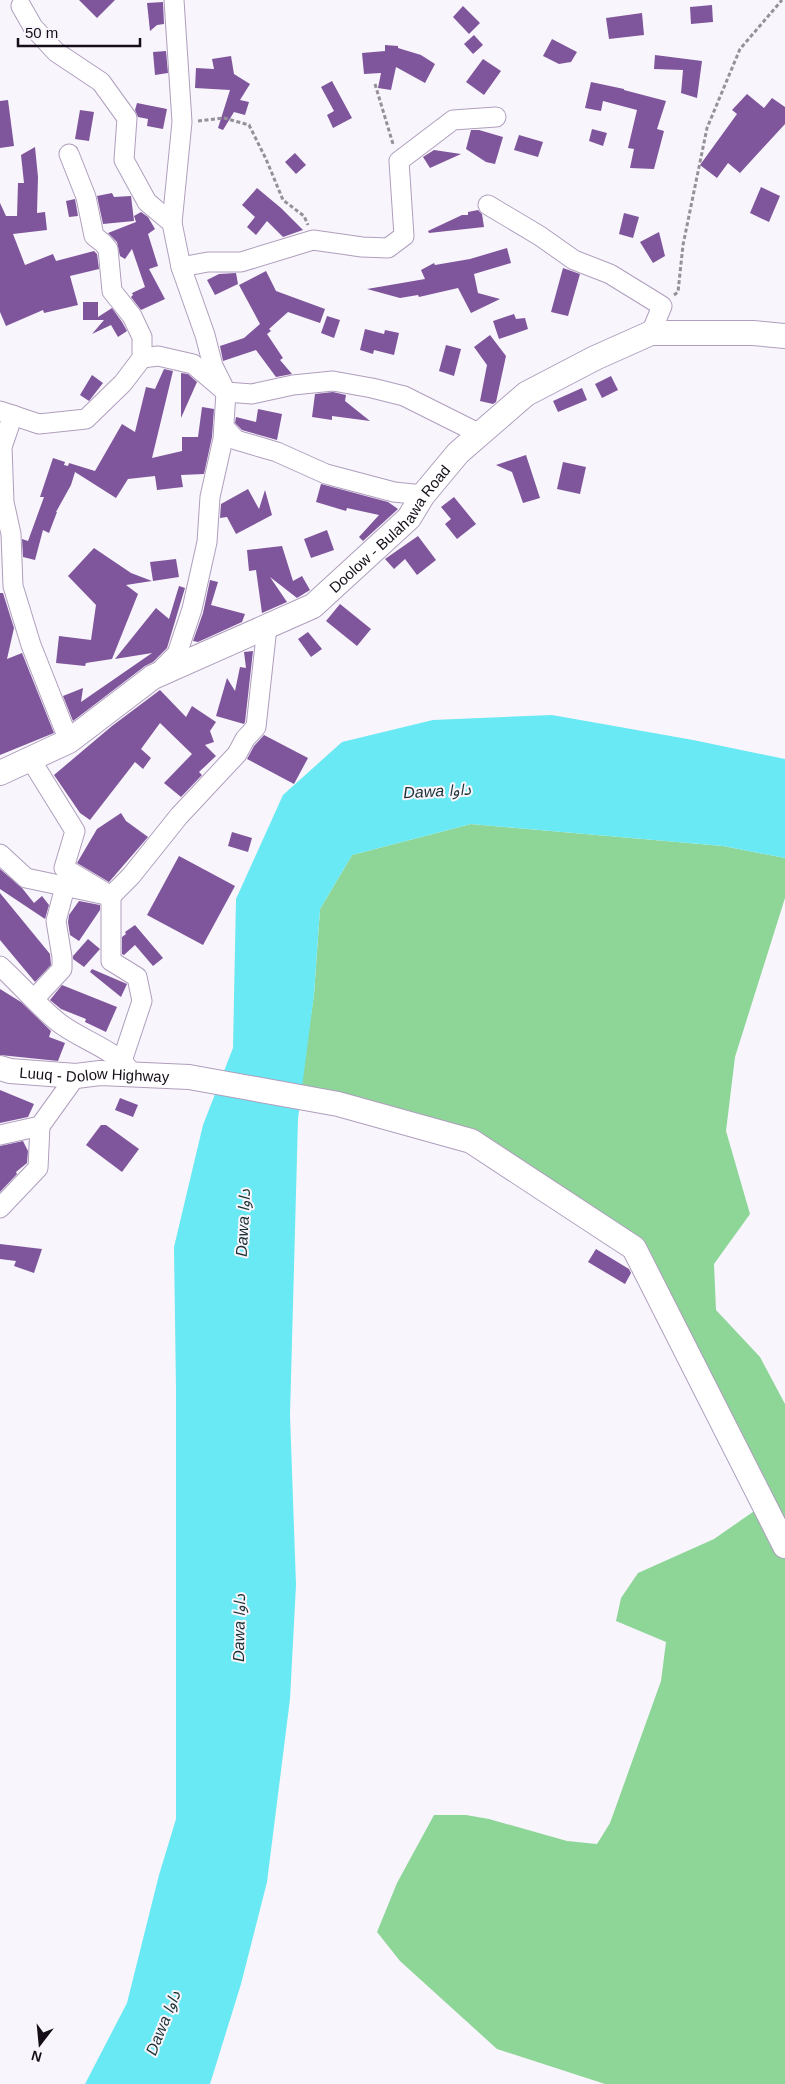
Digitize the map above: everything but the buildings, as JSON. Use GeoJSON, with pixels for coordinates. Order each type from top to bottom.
{"type":"FeatureCollection","features":[{"type":"Feature","properties":{"kind":"main road","name":"Doolow - Bulahawa Road"},"geometry":{"type":"LineString","coordinates":[[0,773],[69,741],[153,677],[313,606],[409,518],[423,495],[458,453],[526,394],[595,358],[651,333],[785,336]]}},
{"type":"Feature","properties":{"kind":"main road","name":"Luuq - Dolow Highway"},"geometry":{"type":"LineString","coordinates":[[0,1068],[10,1071],[76,1076],[129,1068],[189,1077],[338,1104],[471,1141],[634,1248],[785,1546]]}},
{"type":"Feature","properties":{"kind":"street"},"geometry":{"type":"LineString","coordinates":[[153,677],[177,654],[192,609],[207,542],[210,497],[223,439],[226,392],[213,366],[205,335],[181,267],[172,224],[182,122],[174,0]]}},
{"type":"Feature","properties":{"kind":"street"},"geometry":{"type":"LineString","coordinates":[[21,6],[32,27],[56,52],[100,82],[127,118],[124,160],[147,202],[172,224]]}},
{"type":"Feature","properties":{"kind":"street"},"geometry":{"type":"LineString","coordinates":[[181,267],[208,262],[242,262],[313,240],[362,247],[388,248],[404,236],[399,161],[453,120],[496,117]]}},
{"type":"Feature","properties":{"kind":"street"},"geometry":{"type":"LineString","coordinates":[[69,154],[86,197],[94,236],[104,243],[108,249],[112,291],[132,316],[142,337],[142,358],[123,382],[86,419],[39,424],[6,413],[2,447],[4,502],[11,534],[13,586],[31,645],[69,741]]}},
{"type":"Feature","properties":{"kind":"street"},"geometry":{"type":"LineString","coordinates":[[488,205],[540,236],[574,260],[610,274],[662,306],[651,333]]}},
{"type":"Feature","properties":{"kind":"street"},"geometry":{"type":"LineString","coordinates":[[142,358],[158,356],[193,364],[226,392],[252,394],[293,385],[333,381],[404,396],[480,434]]}},
{"type":"Feature","properties":{"kind":"street"},"geometry":{"type":"LineString","coordinates":[[224,427],[236,440],[277,452],[326,474],[394,492],[423,495]]}},
{"type":"Feature","properties":{"kind":"street"},"geometry":{"type":"LineString","coordinates":[[0,966],[59,1022],[97,1044],[129,1068],[142,1001],[137,977],[111,960],[111,896],[131,876],[179,816],[237,754],[245,739],[256,727],[267,627]]}},
{"type":"Feature","properties":{"kind":"street"},"geometry":{"type":"LineString","coordinates":[[31,760],[75,831],[64,868],[111,896]]}},
{"type":"Feature","properties":{"kind":"street"},"geometry":{"type":"LineString","coordinates":[[0,854],[26,878],[111,896]]}},
{"type":"Feature","properties":{"kind":"street"},"geometry":{"type":"LineString","coordinates":[[34,999],[62,969],[56,921],[65,887]]}},
{"type":"Feature","properties":{"kind":"street"},"geometry":{"type":"LineString","coordinates":[[0,1208],[38,1168],[40,1126],[76,1076]]}},
{"type":"Feature","properties":{"kind":"street"},"geometry":{"type":"LineString","coordinates":[[0,1135],[40,1126]]}},
{"type":"Feature","properties":{"kind":"path"},"geometry":{"type":"LineString","coordinates":[[662,306],[678,292],[683,245],[707,128],[740,49],[782,0]]}},
{"type":"Feature","properties":{"kind":"path"},"geometry":{"type":"LineString","coordinates":[[374,84],[399,161]]}},
{"type":"Feature","properties":{"kind":"path"},"geometry":{"type":"LineString","coordinates":[[182,122],[224,118],[249,125],[284,200],[304,216],[313,240]]}},
{"type":"Feature","properties":{"kind":"green space"},"geometry":{"type":"Polygon","coordinates":[[[471,824],[723,846],[785,858],[785,898],[735,1057],[726,1131],[750,1214],[714,1264],[716,1310],[760,1357],[785,1404],[785,2084],[605,2084],[497,2049],[400,1961],[377,1932],[397,1883],[434,1815],[466,1815],[489,1819],[567,1841],[597,1844],[610,1823],[661,1681],[666,1642],[616,1621],[621,1598],[638,1573],[714,1539],[760,1507],[630,1250],[469,1144],[299,1098],[314,994],[320,909],[352,855],[471,824]]]}},
{"type":"Feature","properties":{"kind":"water","name":"Dawa داوا"},"geometry":{"type":"Polygon","coordinates":[[[552,715],[693,740],[785,759],[785,858],[723,846],[471,824],[352,855],[320,909],[314,994],[298,1119],[290,1415],[296,1585],[290,1699],[267,1882],[241,1984],[210,2084],[85,2084],[127,2003],[159,1875],[176,1819],[176,1388],[174,1247],[203,1125],[233,1048],[236,899],[283,795],[342,742],[433,720],[552,715]]]}}]}
